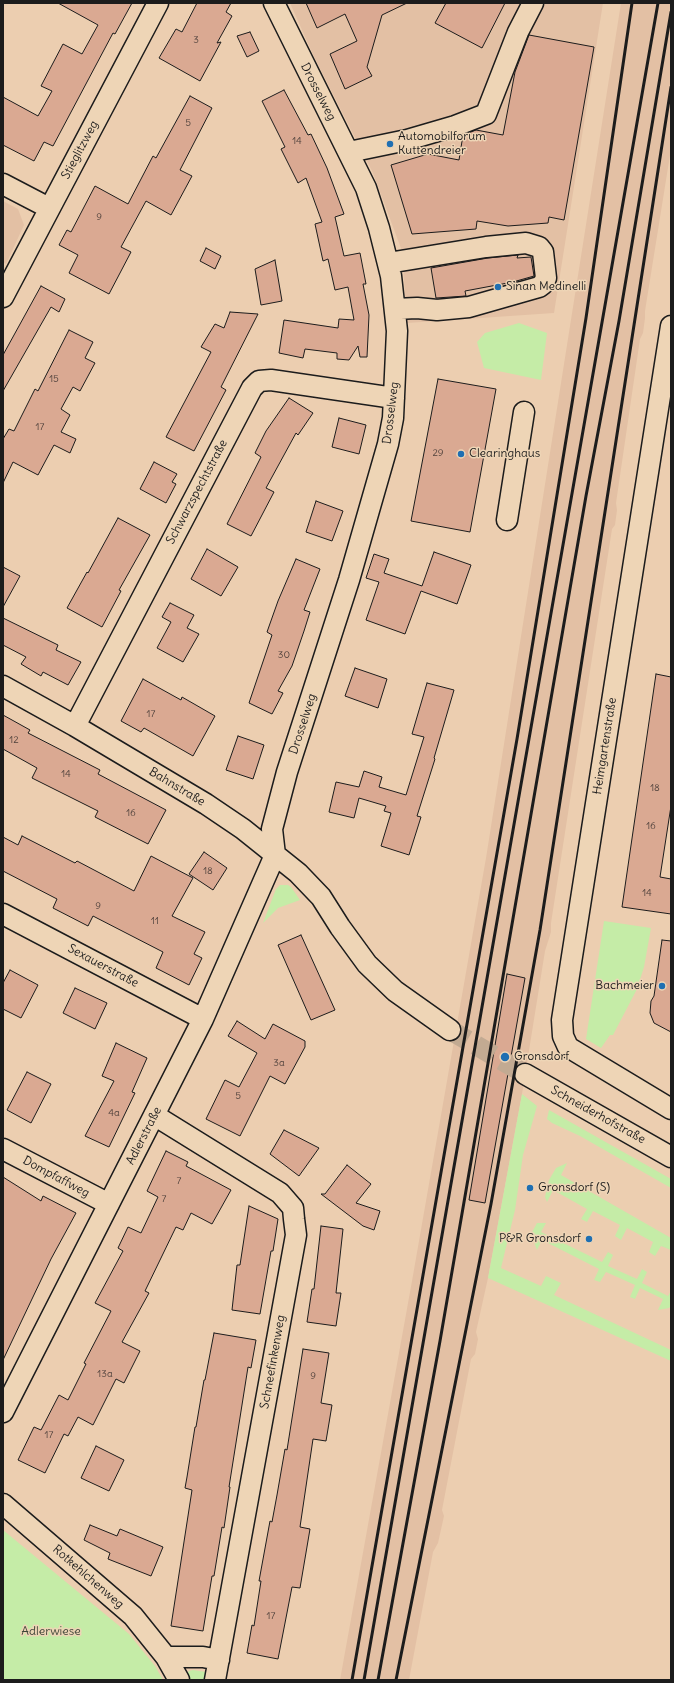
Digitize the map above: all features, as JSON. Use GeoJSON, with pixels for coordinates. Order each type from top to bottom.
{"type":"FeatureCollection","features":[{"type":"Feature","properties":{"kind":"street","name":"Stieglitzweg"},"geometry":{"type":"LineString","coordinates":[[3,297],[158,3]]}},
{"type":"Feature","properties":{"kind":"street","name":"Drosselweg"},"geometry":{"type":"LineString","coordinates":[[274,3],[366,188],[379,228],[388,263],[397,331],[393,418],[388,444],[349,580],[287,772],[272,829],[275,855]]}},
{"type":"Feature","properties":{"kind":"street"},"geometry":{"type":"LineString","coordinates":[[349,152],[407,140],[455,126],[486,114],[518,32],[533,3]]}},
{"type":"Feature","properties":{"kind":"street"},"geometry":{"type":"LineString","coordinates":[[3,184],[49,208]]}},
{"type":"Feature","properties":{"kind":"street"},"geometry":{"type":"LineString","coordinates":[[388,263],[486,247],[526,243],[538,247],[543,252],[546,278],[543,284],[539,287],[469,306],[437,310],[417,308],[395,309]]}},
{"type":"Feature","properties":{"kind":"street","name":"Heimgartenstraße"},"geometry":{"type":"LineString","coordinates":[[671,326],[562,1020],[563,1036],[568,1048],[671,1109]]}},
{"type":"Feature","properties":{"kind":"street","name":"Schwarzspechtstraße"},"geometry":{"type":"LineString","coordinates":[[75,726],[255,384],[259,381],[271,380],[394,398]]}},
{"type":"Feature","properties":{"kind":"street"},"geometry":{"type":"LineString","coordinates":[[508,520],[524,412]]}},
{"type":"Feature","properties":{"kind":"street","name":"Bahnstraße"},"geometry":{"type":"LineString","coordinates":[[3,686],[75,726],[206,804],[243,829],[298,873],[321,898],[367,964],[395,991],[450,1030]]}},
{"type":"Feature","properties":{"kind":"street","name":"Adlerstraße"},"geometry":{"type":"LineString","coordinates":[[3,1412],[203,1019],[275,855]]}},
{"type":"Feature","properties":{"kind":"street","name":"Sexauerstraße"},"geometry":{"type":"LineString","coordinates":[[3,914],[203,1019]]}},
{"type":"Feature","properties":{"kind":"street","name":"Schneiderhofstraße"},"geometry":{"type":"LineString","coordinates":[[525,1074],[671,1157]]}},
{"type":"Feature","properties":{"kind":"street","name":"Schneefinkenweg"},"geometry":{"type":"LineString","coordinates":[[154,1115],[280,1193],[293,1208],[296,1235],[215,1680]]}},
{"type":"Feature","properties":{"kind":"street","name":"Dompfaffweg"},"geometry":{"type":"LineString","coordinates":[[3,1149],[108,1204]]}},
{"type":"Feature","properties":{"kind":"street","name":"Rotkehlchenweg"},"geometry":{"type":"LineString","coordinates":[[3,1504],[133,1616],[166,1657],[179,1680]]}},
{"type":"Feature","properties":{"kind":"street"},"geometry":{"type":"LineString","coordinates":[[166,1657],[203,1657],[219,1660]]}},
{"type":"Feature","properties":{"kind":"shaded area"},"geometry":{"type":"Polygon","coordinates":[[[290,3],[603,3],[554,313],[407,323],[402,251],[373,173],[314,57],[290,3]]]}},
{"type":"Feature","properties":{"kind":"shaded area"},"geometry":{"type":"Polygon","coordinates":[[[621,3],[671,3],[671,149],[645,311],[643,333],[640,339],[616,503],[617,510],[615,525],[612,529],[551,923],[551,932],[545,951],[522,1094],[488,1278],[476,1332],[478,1339],[475,1354],[471,1359],[442,1510],[444,1516],[438,1543],[433,1552],[409,1680],[340,1680],[486,858],[621,3]]]}},
{"type":"Feature","properties":{"kind":"shaded area"},"geometry":{"type":"Polygon","coordinates":[[[3,201],[18,209],[24,225],[6,264],[3,262],[3,201]]]}},
{"type":"Feature","properties":{"kind":"green space"},"geometry":{"type":"Polygon","coordinates":[[[519,323],[547,333],[541,380],[484,368],[477,342],[485,333],[519,323]]]}},
{"type":"Feature","properties":{"kind":"green space"},"geometry":{"type":"Polygon","coordinates":[[[280,885],[288,885],[291,887],[300,900],[278,908],[263,923],[276,889],[280,885]]]}},
{"type":"Feature","properties":{"kind":"green space"},"geometry":{"type":"Polygon","coordinates":[[[604,921],[651,928],[644,967],[637,989],[613,1035],[610,1035],[601,1048],[586,1039],[604,921]]]}},
{"type":"Feature","properties":{"kind":"green space"},"geometry":{"type":"Polygon","coordinates":[[[522,1094],[537,1106],[523,1155],[515,1210],[501,1268],[541,1286],[546,1276],[561,1283],[554,1295],[671,1350],[671,1361],[488,1278],[522,1094]]]}},
{"type":"Feature","properties":{"kind":"green space"},"geometry":{"type":"Polygon","coordinates":[[[549,1110],[671,1179],[671,1188],[580,1136],[552,1123],[547,1119],[549,1110]]]}},
{"type":"Feature","properties":{"kind":"green space"},"geometry":{"type":"Polygon","coordinates":[[[567,1163],[561,1175],[671,1238],[671,1250],[661,1246],[655,1256],[649,1252],[653,1242],[627,1228],[621,1240],[615,1236],[620,1225],[593,1211],[587,1222],[581,1219],[587,1209],[553,1190],[547,1202],[545,1197],[549,1180],[556,1168],[567,1163]]]}},
{"type":"Feature","properties":{"kind":"green space"},"geometry":{"type":"Polygon","coordinates":[[[537,1223],[546,1223],[541,1232],[602,1262],[608,1252],[613,1255],[608,1266],[637,1279],[642,1269],[647,1272],[642,1283],[668,1296],[671,1291],[671,1306],[669,1308],[658,1310],[663,1299],[640,1288],[635,1299],[630,1297],[635,1285],[606,1272],[600,1282],[594,1280],[599,1269],[542,1240],[537,1250],[531,1234],[537,1223]]]}},
{"type":"Feature","properties":{"kind":"green space","name":"Adlerwiese"},"geometry":{"type":"Polygon","coordinates":[[[3,1530],[129,1634],[155,1666],[163,1680],[3,1680],[3,1530]]]}},
{"type":"Feature","properties":{"kind":"green space"},"geometry":{"type":"Polygon","coordinates":[[[193,1670],[206,1672],[207,1680],[190,1680],[187,1674],[189,1671],[193,1670]]]}},
{"type":"Feature","properties":{"kind":"building"},"geometry":{"type":"Polygon","coordinates":[[[58,3],[132,3],[115,34],[113,33],[53,146],[44,142],[34,161],[3,145],[3,97],[38,116],[52,91],[41,86],[63,44],[82,54],[98,25],[58,3]]]}},
{"type":"Feature","properties":{"kind":"building"},"geometry":{"type":"Polygon","coordinates":[[[197,3],[231,3],[226,12],[232,16],[217,43],[221,42],[200,81],[159,58],[176,29],[182,32],[197,3]]]}},
{"type":"Feature","properties":{"kind":"building"},"geometry":{"type":"Polygon","coordinates":[[[306,3],[407,3],[382,15],[367,67],[372,76],[345,89],[330,54],[357,41],[345,14],[317,28],[306,3]]]}},
{"type":"Feature","properties":{"kind":"building"},"geometry":{"type":"Polygon","coordinates":[[[446,3],[505,3],[482,48],[435,23],[446,3]]]}},
{"type":"Feature","properties":{"kind":"building"},"geometry":{"type":"Polygon","coordinates":[[[250,32],[259,51],[247,57],[237,36],[250,32]]]}},
{"type":"Feature","properties":{"kind":"building"},"geometry":{"type":"Polygon","coordinates":[[[529,35],[594,47],[564,220],[549,217],[548,223],[508,226],[477,221],[476,229],[412,234],[391,165],[428,154],[459,160],[463,135],[476,130],[503,135],[515,72],[529,35]]]}},
{"type":"Feature","properties":{"kind":"building"},"geometry":{"type":"Polygon","coordinates":[[[284,90],[308,135],[311,134],[327,168],[344,214],[335,217],[344,256],[360,253],[366,284],[363,284],[369,315],[367,357],[360,357],[358,346],[349,360],[337,359],[337,353],[305,349],[303,358],[279,353],[284,320],[338,328],[339,319],[354,320],[348,287],[335,290],[328,259],[323,261],[315,224],[322,222],[306,178],[298,183],[281,149],[285,147],[262,101],[284,90]]]}},
{"type":"Feature","properties":{"kind":"building"},"geometry":{"type":"Polygon","coordinates":[[[190,96],[212,108],[180,170],[192,176],[171,215],[146,201],[121,247],[131,252],[109,294],[69,273],[78,255],[59,245],[67,230],[71,232],[95,186],[128,204],[153,156],[156,158],[190,96]]]}},
{"type":"Feature","properties":{"kind":"building"},"geometry":{"type":"Polygon","coordinates":[[[206,248],[221,256],[215,269],[200,261],[206,248]]]}},
{"type":"Feature","properties":{"kind":"building"},"geometry":{"type":"Polygon","coordinates":[[[518,255],[517,258],[531,257],[534,276],[513,282],[465,291],[466,296],[436,298],[431,268],[488,258],[518,255]]]}},
{"type":"Feature","properties":{"kind":"building"},"geometry":{"type":"Polygon","coordinates":[[[275,260],[282,301],[261,305],[255,269],[275,260]]]}},
{"type":"Feature","properties":{"kind":"building"},"geometry":{"type":"Polygon","coordinates":[[[41,286],[65,299],[59,312],[51,307],[3,391],[3,355],[41,286]]]}},
{"type":"Feature","properties":{"kind":"building"},"geometry":{"type":"Polygon","coordinates":[[[230,312],[258,314],[221,387],[226,390],[194,451],[166,437],[211,352],[201,347],[215,324],[224,328],[230,312]]]}},
{"type":"Feature","properties":{"kind":"building"},"geometry":{"type":"Polygon","coordinates":[[[69,330],[93,342],[85,358],[95,363],[80,391],[73,387],[61,409],[70,415],[61,432],[76,439],[70,453],[54,445],[38,475],[13,462],[3,483],[3,439],[9,429],[14,431],[35,389],[38,391],[69,330]]]}},
{"type":"Feature","properties":{"kind":"building","name":"Clearinghaus"},"geometry":{"type":"Polygon","coordinates":[[[438,379],[496,389],[470,532],[411,521],[438,379]]]}},
{"type":"Feature","properties":{"kind":"building"},"geometry":{"type":"Polygon","coordinates":[[[289,398],[313,413],[298,435],[296,433],[266,488],[274,492],[251,536],[227,524],[261,457],[255,453],[266,431],[289,398]]]}},
{"type":"Feature","properties":{"kind":"building"},"geometry":{"type":"Polygon","coordinates":[[[339,418],[366,425],[359,454],[332,447],[339,418]]]}},
{"type":"Feature","properties":{"kind":"building"},"geometry":{"type":"Polygon","coordinates":[[[154,462],[177,474],[172,482],[176,484],[166,503],[140,489],[154,462]]]}},
{"type":"Feature","properties":{"kind":"building"},"geometry":{"type":"Polygon","coordinates":[[[316,501],[343,511],[332,541],[306,532],[316,501]]]}},
{"type":"Feature","properties":{"kind":"building"},"geometry":{"type":"Polygon","coordinates":[[[118,518],[150,535],[119,590],[121,591],[102,627],[67,608],[118,518]]]}},
{"type":"Feature","properties":{"kind":"building"},"geometry":{"type":"Polygon","coordinates":[[[207,549],[238,567],[221,596],[191,579],[207,549]]]}},
{"type":"Feature","properties":{"kind":"building"},"geometry":{"type":"Polygon","coordinates":[[[434,552],[471,565],[457,604],[421,591],[405,634],[366,620],[379,582],[366,578],[374,554],[389,559],[384,573],[422,586],[434,552]]]}},
{"type":"Feature","properties":{"kind":"building"},"geometry":{"type":"Polygon","coordinates":[[[296,559],[320,569],[304,610],[310,612],[304,631],[292,666],[278,691],[283,693],[272,714],[249,703],[272,635],[267,632],[278,601],[296,559]]]}},
{"type":"Feature","properties":{"kind":"building"},"geometry":{"type":"Polygon","coordinates":[[[3,567],[20,576],[3,607],[3,567]]]}},
{"type":"Feature","properties":{"kind":"building"},"geometry":{"type":"Polygon","coordinates":[[[170,603],[194,615],[187,628],[199,634],[183,662],[157,648],[171,622],[162,617],[170,603]]]}},
{"type":"Feature","properties":{"kind":"building"},"geometry":{"type":"Polygon","coordinates":[[[3,618],[58,645],[56,650],[81,662],[68,685],[43,672],[41,676],[21,664],[26,657],[3,645],[3,618]]]}},
{"type":"Feature","properties":{"kind":"building"},"geometry":{"type":"Polygon","coordinates":[[[355,668],[387,679],[378,708],[345,696],[355,668]]]}},
{"type":"Feature","properties":{"kind":"building"},"geometry":{"type":"Polygon","coordinates":[[[656,674],[671,677],[671,806],[660,877],[671,879],[671,914],[622,907],[656,674]]]}},
{"type":"Feature","properties":{"kind":"building"},"geometry":{"type":"Polygon","coordinates":[[[143,679],[181,700],[182,697],[215,716],[193,756],[144,728],[141,732],[121,721],[143,679]]]}},
{"type":"Feature","properties":{"kind":"building"},"geometry":{"type":"Polygon","coordinates":[[[427,683],[454,690],[434,758],[435,759],[417,816],[421,817],[409,855],[381,846],[391,813],[384,811],[386,806],[359,798],[354,818],[329,812],[336,782],[359,787],[364,771],[382,777],[379,787],[406,795],[424,737],[412,734],[427,683]]]}},
{"type":"Feature","properties":{"kind":"building"},"geometry":{"type":"Polygon","coordinates":[[[3,715],[30,730],[28,733],[100,770],[98,774],[166,810],[148,844],[95,817],[98,811],[32,778],[37,768],[3,749],[3,715]]]}},
{"type":"Feature","properties":{"kind":"building"},"geometry":{"type":"Polygon","coordinates":[[[238,736],[264,745],[253,779],[226,770],[238,736]]]}},
{"type":"Feature","properties":{"kind":"building"},"geometry":{"type":"Polygon","coordinates":[[[22,836],[75,863],[77,861],[134,891],[151,856],[193,878],[172,916],[205,932],[194,954],[202,958],[189,985],[156,968],[163,952],[93,916],[88,926],[53,908],[57,899],[3,871],[3,837],[18,845],[22,836]]]}},
{"type":"Feature","properties":{"kind":"building"},"geometry":{"type":"Polygon","coordinates":[[[204,852],[227,868],[213,890],[189,874],[204,852]]]}},
{"type":"Feature","properties":{"kind":"building"},"geometry":{"type":"Polygon","coordinates":[[[301,935],[335,1010],[311,1020],[278,945],[301,935]]]}},
{"type":"Feature","properties":{"kind":"building"},"geometry":{"type":"Polygon","coordinates":[[[662,940],[671,941],[671,1032],[654,1023],[650,1013],[662,940]]]}},
{"type":"Feature","properties":{"kind":"building"},"geometry":{"type":"Polygon","coordinates":[[[10,970],[38,985],[21,1018],[3,1009],[3,983],[10,970]]]}},
{"type":"Feature","properties":{"kind":"building"},"geometry":{"type":"Polygon","coordinates":[[[507,974],[525,978],[485,1203],[469,1200],[507,974]]]}},
{"type":"Feature","properties":{"kind":"building"},"geometry":{"type":"Polygon","coordinates":[[[75,988],[107,1003],[95,1029],[63,1013],[75,988]]]}},
{"type":"Feature","properties":{"kind":"building"},"geometry":{"type":"Polygon","coordinates":[[[237,1021],[265,1039],[273,1024],[305,1041],[305,1047],[285,1084],[270,1076],[240,1136],[206,1119],[225,1080],[239,1087],[257,1053],[228,1036],[237,1021]]]}},
{"type":"Feature","properties":{"kind":"building"},"geometry":{"type":"Polygon","coordinates":[[[116,1043],[147,1058],[132,1092],[135,1093],[109,1147],[85,1136],[114,1081],[102,1076],[116,1043]]]}},
{"type":"Feature","properties":{"kind":"building"},"geometry":{"type":"Polygon","coordinates":[[[27,1072],[51,1084],[31,1123],[7,1110],[27,1072]]]}},
{"type":"Feature","properties":{"kind":"building"},"geometry":{"type":"Polygon","coordinates":[[[284,1130],[319,1148],[299,1176],[270,1154],[284,1130]]]}},
{"type":"Feature","properties":{"kind":"building"},"geometry":{"type":"Polygon","coordinates":[[[166,1151],[188,1162],[186,1166],[231,1190],[212,1224],[191,1213],[183,1230],[176,1227],[145,1291],[149,1293],[122,1342],[140,1351],[124,1383],[116,1379],[93,1425],[78,1417],[68,1436],[64,1434],[45,1473],[18,1460],[34,1427],[41,1430],[59,1395],[68,1400],[86,1364],[84,1363],[111,1311],[95,1303],[123,1251],[118,1248],[128,1227],[141,1233],[158,1197],[147,1191],[166,1151]]]}},
{"type":"Feature","properties":{"kind":"building"},"geometry":{"type":"Polygon","coordinates":[[[347,1165],[371,1184],[356,1203],[380,1211],[374,1230],[363,1226],[321,1194],[325,1194],[347,1165]]]}},
{"type":"Feature","properties":{"kind":"building"},"geometry":{"type":"Polygon","coordinates":[[[3,1177],[41,1201],[43,1196],[76,1213],[51,1259],[3,1360],[3,1177]]]}},
{"type":"Feature","properties":{"kind":"building"},"geometry":{"type":"Polygon","coordinates":[[[249,1206],[278,1219],[260,1314],[232,1310],[237,1265],[240,1265],[249,1206]]]}},
{"type":"Feature","properties":{"kind":"building"},"geometry":{"type":"Polygon","coordinates":[[[321,1226],[343,1229],[336,1293],[341,1293],[336,1326],[307,1322],[312,1289],[314,1289],[321,1226]]]}},
{"type":"Feature","properties":{"kind":"building"},"geometry":{"type":"Polygon","coordinates":[[[214,1333],[256,1340],[251,1368],[248,1367],[224,1528],[222,1527],[203,1631],[171,1626],[192,1490],[185,1488],[195,1427],[214,1333]]]}},
{"type":"Feature","properties":{"kind":"building"},"geometry":{"type":"Polygon","coordinates":[[[303,1349],[329,1353],[321,1403],[332,1405],[326,1441],[313,1439],[300,1527],[310,1529],[300,1588],[292,1587],[278,1659],[247,1653],[252,1625],[254,1626],[261,1581],[259,1581],[270,1521],[272,1522],[285,1449],[287,1450],[303,1349]]]}},
{"type":"Feature","properties":{"kind":"building"},"geometry":{"type":"Polygon","coordinates":[[[96,1446],[124,1460],[109,1491],[81,1478],[96,1446]]]}},
{"type":"Feature","properties":{"kind":"building"},"geometry":{"type":"Polygon","coordinates":[[[90,1525],[117,1536],[120,1529],[163,1547],[151,1576],[108,1559],[110,1553],[84,1540],[90,1525]]]}},
{"type":"Feature","properties":{"kind":"tunnel"},"geometry":{"type":"LineString","coordinates":[[450,1030],[525,1074]]}},
{"type":"Feature","properties":{"kind":"railway"},"geometry":{"type":"LineString","coordinates":[[352,1680],[517,739],[586,318],[632,3]]}},
{"type":"Feature","properties":{"kind":"railway"},"geometry":{"type":"LineString","coordinates":[[364,1680],[658,3]]}},
{"type":"Feature","properties":{"kind":"railway"},"geometry":{"type":"LineString","coordinates":[[378,1680],[440,1341],[586,496],[619,321],[671,12]]}},
{"type":"Feature","properties":{"kind":"railway"},"geometry":{"type":"LineString","coordinates":[[396,1680],[491,1204],[540,930],[671,87]]}},
{"type":"Feature","properties":{"kind":"place","name":"Automobilforum Kuttendreier"},"geometry":{"type":"Point","coordinates":[390,144]}},
{"type":"Feature","properties":{"kind":"place","name":"Sinan Medinelli"},"geometry":{"type":"Point","coordinates":[498,287]}},
{"type":"Feature","properties":{"kind":"place","name":"Clearinghaus"},"geometry":{"type":"Point","coordinates":[461,454]}},
{"type":"Feature","properties":{"kind":"place","name":"Bachmeier"},"geometry":{"type":"Point","coordinates":[662,986]}},
{"type":"Feature","properties":{"kind":"place","name":"Gronsdorf"},"geometry":{"type":"Point","coordinates":[505,1057]}},
{"type":"Feature","properties":{"kind":"place","name":"Gronsdorf (S)"},"geometry":{"type":"Point","coordinates":[530,1188]}},
{"type":"Feature","properties":{"kind":"place","name":"P&R Gronsdorf"},"geometry":{"type":"Point","coordinates":[589,1239]}}]}
